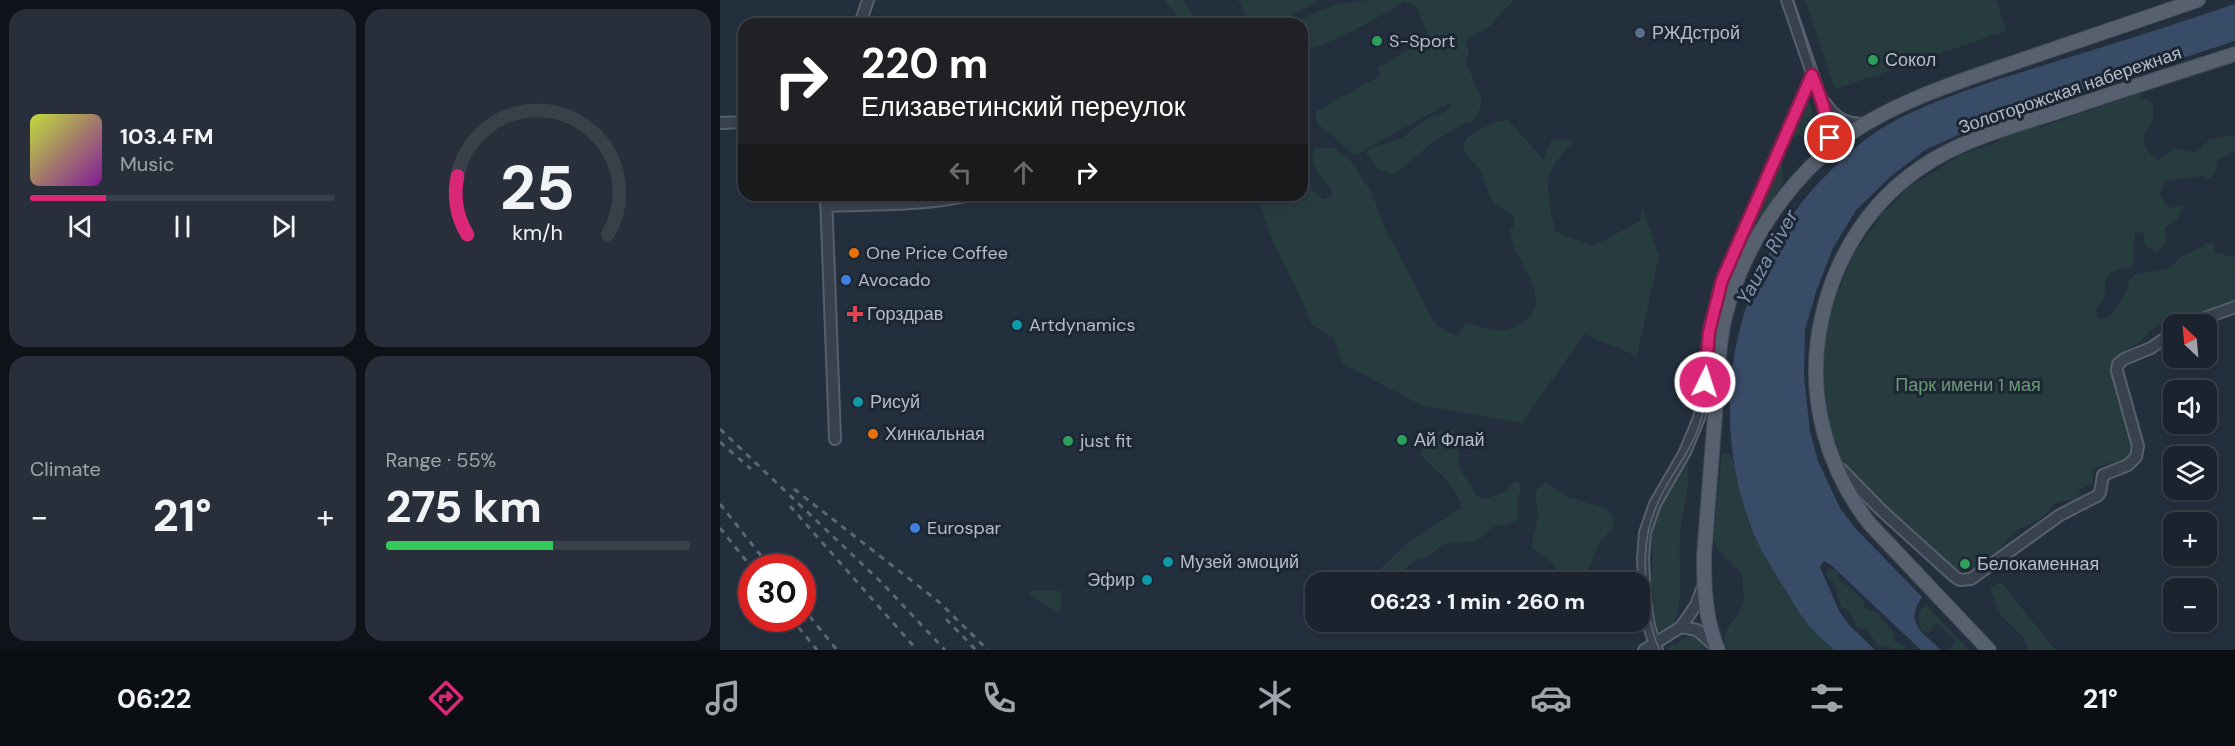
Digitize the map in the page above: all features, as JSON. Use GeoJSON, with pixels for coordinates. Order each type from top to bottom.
{"type":"FeatureCollection","features":[{"type":"Feature","properties":{"kind":"main road"},"geometry":{"type":"LineString","coordinates":[[1718,650],[1709,622],[1703,587],[1720,348],[1730,301],[1752,246],[1767,223],[1803,176],[1831,149],[1866,124],[1951,84],[2198,0]]}},
{"type":"Feature","properties":{"kind":"main road","name":"Золоторожская набережная"},"geometry":{"type":"LineString","coordinates":[[1989,650],[1869,523],[1852,500],[1833,460],[1817,395],[1815,360],[1827,298],[1838,267],[1855,235],[1878,202],[1922,167],[1947,152],[1978,138],[2235,54]]}},
{"type":"Feature","properties":{"kind":"street"},"geometry":{"type":"LineString","coordinates":[[862,18],[868,0]]}},
{"type":"Feature","properties":{"kind":"street"},"geometry":{"type":"LineString","coordinates":[[1787,0],[1829,129],[1831,149]]}},
{"type":"Feature","properties":{"kind":"street"},"geometry":{"type":"LineString","coordinates":[[1655,647],[1648,626],[1643,559],[1645,532],[1662,489],[1685,452],[1697,425],[1704,395],[1709,332],[1722,280],[1812,75]]}},
{"type":"Feature","properties":{"kind":"street"},"geometry":{"type":"LineString","coordinates":[[1818,93],[1835,117],[1843,122],[1866,124]]}},
{"type":"Feature","properties":{"kind":"street"},"geometry":{"type":"LineString","coordinates":[[720,123],[738,122]]}},
{"type":"Feature","properties":{"kind":"street"},"geometry":{"type":"LineString","coordinates":[[835,438],[826,201],[885,204],[914,201]]}},
{"type":"Feature","properties":{"kind":"street"},"geometry":{"type":"LineString","coordinates":[[2216,314],[2235,307]]}},
{"type":"Feature","properties":{"kind":"street"},"geometry":{"type":"LineString","coordinates":[[1833,460],[1881,510],[1955,577],[1960,580],[1976,577],[2060,514],[2097,496],[2100,493],[2103,475],[2128,465],[2136,458],[2138,446],[2117,371],[2118,364],[2163,340]]}},
{"type":"Feature","properties":{"kind":"street"},"geometry":{"type":"LineString","coordinates":[[1869,523],[1869,512],[1876,508],[1881,510]]}},
{"type":"Feature","properties":{"kind":"street"},"geometry":{"type":"LineString","coordinates":[[1644,650],[1655,647],[1681,627],[1696,605],[1703,587]]}},
{"type":"Feature","properties":{"kind":"street"},"geometry":{"type":"LineString","coordinates":[[1681,627],[1697,630],[1718,650]]}},
{"type":"Feature","properties":{"kind":"green space"},"geometry":{"type":"Polygon","coordinates":[[[1164,0],[1183,0],[1194,18],[1178,18],[1164,0]]]}},
{"type":"Feature","properties":{"kind":"green space"},"geometry":{"type":"Polygon","coordinates":[[[1238,0],[1320,0],[1288,18],[1248,18],[1238,0]]]}},
{"type":"Feature","properties":{"kind":"green space"},"geometry":{"type":"Polygon","coordinates":[[[1370,0],[1514,0],[1492,25],[1466,40],[1469,53],[1466,63],[1482,99],[1478,114],[1471,122],[1461,125],[1433,142],[1394,175],[1378,169],[1366,153],[1369,149],[1402,138],[1428,118],[1445,112],[1450,107],[1449,103],[1355,155],[1317,123],[1315,112],[1380,76],[1377,68],[1429,39],[1417,7],[1404,2],[1357,29],[1308,49],[1308,18],[1304,18],[1339,4],[1370,0]]]}},
{"type":"Feature","properties":{"kind":"green space","name":"Сокол"},"geometry":{"type":"Polygon","coordinates":[[[1805,0],[1996,0],[2006,31],[1835,89],[1805,0]]]}},
{"type":"Feature","properties":{"kind":"green space","name":"Парк имени 1 мая"},"geometry":{"type":"Polygon","coordinates":[[[2141,93],[2141,98],[2148,100],[2153,106],[2153,123],[2143,134],[2146,149],[2157,160],[2174,149],[2196,152],[2210,139],[2235,135],[2235,151],[2217,160],[2216,172],[2211,178],[2201,176],[2165,181],[2160,195],[2168,208],[2183,205],[2178,219],[2165,227],[2166,242],[2157,253],[2145,244],[2143,233],[2135,232],[2133,266],[2110,274],[2105,283],[2105,297],[2096,308],[2098,317],[2104,319],[2110,316],[2128,287],[2129,280],[2135,274],[2168,269],[2181,257],[2208,242],[2214,245],[2215,253],[2235,257],[2235,306],[2220,305],[2213,314],[2163,314],[2163,326],[2152,329],[2140,342],[2126,350],[2127,360],[2122,366],[2122,383],[2134,446],[2129,458],[2092,468],[2093,483],[2080,489],[2078,499],[2056,503],[2036,521],[2015,532],[2001,547],[1979,564],[1963,570],[1955,570],[1849,474],[1837,455],[1839,450],[1831,430],[1824,376],[1818,367],[1828,309],[1835,300],[1855,251],[1880,218],[1879,212],[1892,206],[1906,187],[1962,154],[1999,142],[2001,135],[2030,125],[2041,127],[2141,93]]]}},
{"type":"Feature","properties":{"kind":"green space"},"geometry":{"type":"Polygon","coordinates":[[[1808,98],[1816,124],[1814,135],[1791,137],[1808,98]]]}},
{"type":"Feature","properties":{"kind":"green space"},"geometry":{"type":"Polygon","coordinates":[[[1508,120],[1543,159],[1552,140],[1574,141],[1556,163],[1549,178],[1549,198],[1556,232],[1593,246],[1640,221],[1642,206],[1659,256],[1637,356],[1584,334],[1522,423],[1421,405],[1342,363],[1334,338],[1312,325],[1273,241],[1258,201],[1308,201],[1308,163],[1311,189],[1324,200],[1333,195],[1314,164],[1313,153],[1315,148],[1335,148],[1350,160],[1371,192],[1386,230],[1435,323],[1458,336],[1467,323],[1495,330],[1515,327],[1531,316],[1536,297],[1530,277],[1512,242],[1510,230],[1514,226],[1514,215],[1494,203],[1481,172],[1464,149],[1464,143],[1473,133],[1508,120]]]}},
{"type":"Feature","properties":{"kind":"green space"},"geometry":{"type":"Polygon","coordinates":[[[1781,161],[1784,181],[1750,234],[1768,188],[1781,161]]]}},
{"type":"Feature","properties":{"kind":"green space"},"geometry":{"type":"Polygon","coordinates":[[[1441,430],[1454,430],[1458,439],[1459,468],[1476,494],[1483,499],[1488,498],[1504,492],[1517,480],[1521,488],[1517,500],[1518,518],[1509,524],[1493,527],[1475,541],[1443,545],[1400,572],[1377,572],[1408,543],[1461,508],[1451,485],[1421,454],[1423,443],[1441,430]]]}},
{"type":"Feature","properties":{"kind":"green space"},"geometry":{"type":"Polygon","coordinates":[[[1722,453],[1731,454],[1750,526],[1776,576],[1806,622],[1834,650],[1727,650],[1725,636],[1741,610],[1744,596],[1742,574],[1717,549],[1713,539],[1722,453]]]}},
{"type":"Feature","properties":{"kind":"green space"},"geometry":{"type":"Polygon","coordinates":[[[1688,465],[1688,490],[1680,534],[1680,590],[1677,612],[1674,623],[1661,630],[1656,630],[1653,621],[1651,542],[1656,516],[1662,502],[1672,490],[1680,470],[1688,465]]]}},
{"type":"Feature","properties":{"kind":"green space"},"geometry":{"type":"Polygon","coordinates":[[[1546,483],[1568,497],[1611,512],[1614,521],[1612,529],[1600,541],[1587,572],[1558,572],[1553,563],[1532,548],[1538,518],[1537,489],[1546,483]]]}},
{"type":"Feature","properties":{"kind":"green space"},"geometry":{"type":"Polygon","coordinates":[[[1827,568],[1837,571],[1840,581],[1863,600],[1865,609],[1878,613],[1892,630],[1894,641],[1903,645],[1903,650],[1878,646],[1868,630],[1857,627],[1849,612],[1841,607],[1835,585],[1826,576],[1827,568]]]}},
{"type":"Feature","properties":{"kind":"green space"},"geometry":{"type":"Polygon","coordinates":[[[2001,582],[2056,650],[2029,650],[2024,638],[2001,616],[1990,588],[2001,582]]]}},
{"type":"Feature","properties":{"kind":"green space"},"geometry":{"type":"Polygon","coordinates":[[[1030,591],[1061,591],[1061,610],[1055,611],[1030,595],[1030,591]]]}},
{"type":"Feature","properties":{"kind":"green space"},"geometry":{"type":"Polygon","coordinates":[[[1926,605],[1969,650],[1949,650],[1956,642],[1939,624],[1928,632],[1923,631],[1919,617],[1926,605]]]}},
{"type":"Feature","properties":{"kind":"green space"},"geometry":{"type":"Polygon","coordinates":[[[1694,634],[1699,637],[1705,650],[1667,650],[1668,648],[1694,634]]]}},
{"type":"Feature","properties":{"kind":"water"},"geometry":{"type":"Polygon","coordinates":[[[2235,4],[2235,41],[1993,119],[1925,150],[1890,177],[1856,210],[1833,248],[1805,329],[1804,376],[1810,432],[1818,461],[1840,508],[1855,528],[1922,597],[1917,606],[1915,620],[1922,632],[1941,650],[1921,650],[1824,561],[1820,567],[1839,611],[1849,625],[1875,650],[1834,650],[1803,618],[1757,541],[1737,481],[1731,436],[1730,392],[1736,348],[1747,305],[1764,264],[1786,225],[1813,189],[1842,160],[1862,142],[1896,120],[1975,87],[2235,4]]]}},
{"type":"Feature","properties":{"kind":"tram line"},"geometry":{"type":"LineString","coordinates":[[1660,650],[1651,625],[1646,593],[1645,560],[1649,527],[1661,495],[1691,445],[1699,426],[1705,399],[1709,348],[1724,281],[1815,75],[1793,0]]}},
{"type":"Feature","properties":{"kind":"railway"},"geometry":{"type":"LineString","coordinates":[[720,429],[882,583],[945,650]]}},
{"type":"Feature","properties":{"kind":"railway"},"geometry":{"type":"LineString","coordinates":[[720,442],[751,469]]}},
{"type":"Feature","properties":{"kind":"railway"},"geometry":{"type":"LineString","coordinates":[[794,489],[939,602],[988,650]]}},
{"type":"Feature","properties":{"kind":"railway"},"geometry":{"type":"LineString","coordinates":[[720,504],[760,554]]}},
{"type":"Feature","properties":{"kind":"railway"},"geometry":{"type":"LineString","coordinates":[[790,506],[917,650]]}},
{"type":"Feature","properties":{"kind":"railway"},"geometry":{"type":"LineString","coordinates":[[720,528],[741,554]]}},
{"type":"Feature","properties":{"kind":"railway"},"geometry":{"type":"LineString","coordinates":[[946,619],[976,650]]}},
{"type":"Feature","properties":{"kind":"railway"},"geometry":{"type":"LineString","coordinates":[[816,624],[837,650]]}},
{"type":"Feature","properties":{"kind":"railway"},"geometry":{"type":"LineString","coordinates":[[802,632],[817,650]]}},
{"type":"Feature","properties":{"kind":"place","name":"РЖДстрой"},"geometry":{"type":"Point","coordinates":[1640,33]}},
{"type":"Feature","properties":{"kind":"place","name":"S-Sport"},"geometry":{"type":"Point","coordinates":[1377,41]}},
{"type":"Feature","properties":{"kind":"place","name":"Сокол"},"geometry":{"type":"Point","coordinates":[1873,60]}},
{"type":"Feature","properties":{"kind":"place","name":"One Price Coffee"},"geometry":{"type":"Point","coordinates":[854,253]}},
{"type":"Feature","properties":{"kind":"place","name":"Avocado"},"geometry":{"type":"Point","coordinates":[846,280]}},
{"type":"Feature","properties":{"kind":"place","name":"Горздрав"},"geometry":{"type":"Point","coordinates":[855,314]}},
{"type":"Feature","properties":{"kind":"place","name":"Artdynamics"},"geometry":{"type":"Point","coordinates":[1017,325]}},
{"type":"Feature","properties":{"kind":"place","name":"Рисуй"},"geometry":{"type":"Point","coordinates":[858,402]}},
{"type":"Feature","properties":{"kind":"place","name":"Хинкальная"},"geometry":{"type":"Point","coordinates":[873,434]}},
{"type":"Feature","properties":{"kind":"place","name":"Ай Флай"},"geometry":{"type":"Point","coordinates":[1402,440]}},
{"type":"Feature","properties":{"kind":"place","name":"just fit"},"geometry":{"type":"Point","coordinates":[1068,441]}},
{"type":"Feature","properties":{"kind":"place","name":"Eurospar"},"geometry":{"type":"Point","coordinates":[915,528]}},
{"type":"Feature","properties":{"kind":"place","name":"Музей эмоций"},"geometry":{"type":"Point","coordinates":[1168,562]}},
{"type":"Feature","properties":{"kind":"place","name":"Белокаменная"},"geometry":{"type":"Point","coordinates":[1965,564]}},
{"type":"Feature","properties":{"kind":"place","name":"Эфир"},"geometry":{"type":"Point","coordinates":[1147,580]}},
{"type":"Feature","properties":{"kind":"route"},"geometry":{"type":"LineString","coordinates":[[1705,382],[1709,332],[1716,297],[1812,75],[1823,105],[1830,138]]}},
{"type":"Feature","properties":{"kind":"water label","name":"Yauza River"},"geometry":{"type":"Point","coordinates":[1767,257]}}]}
